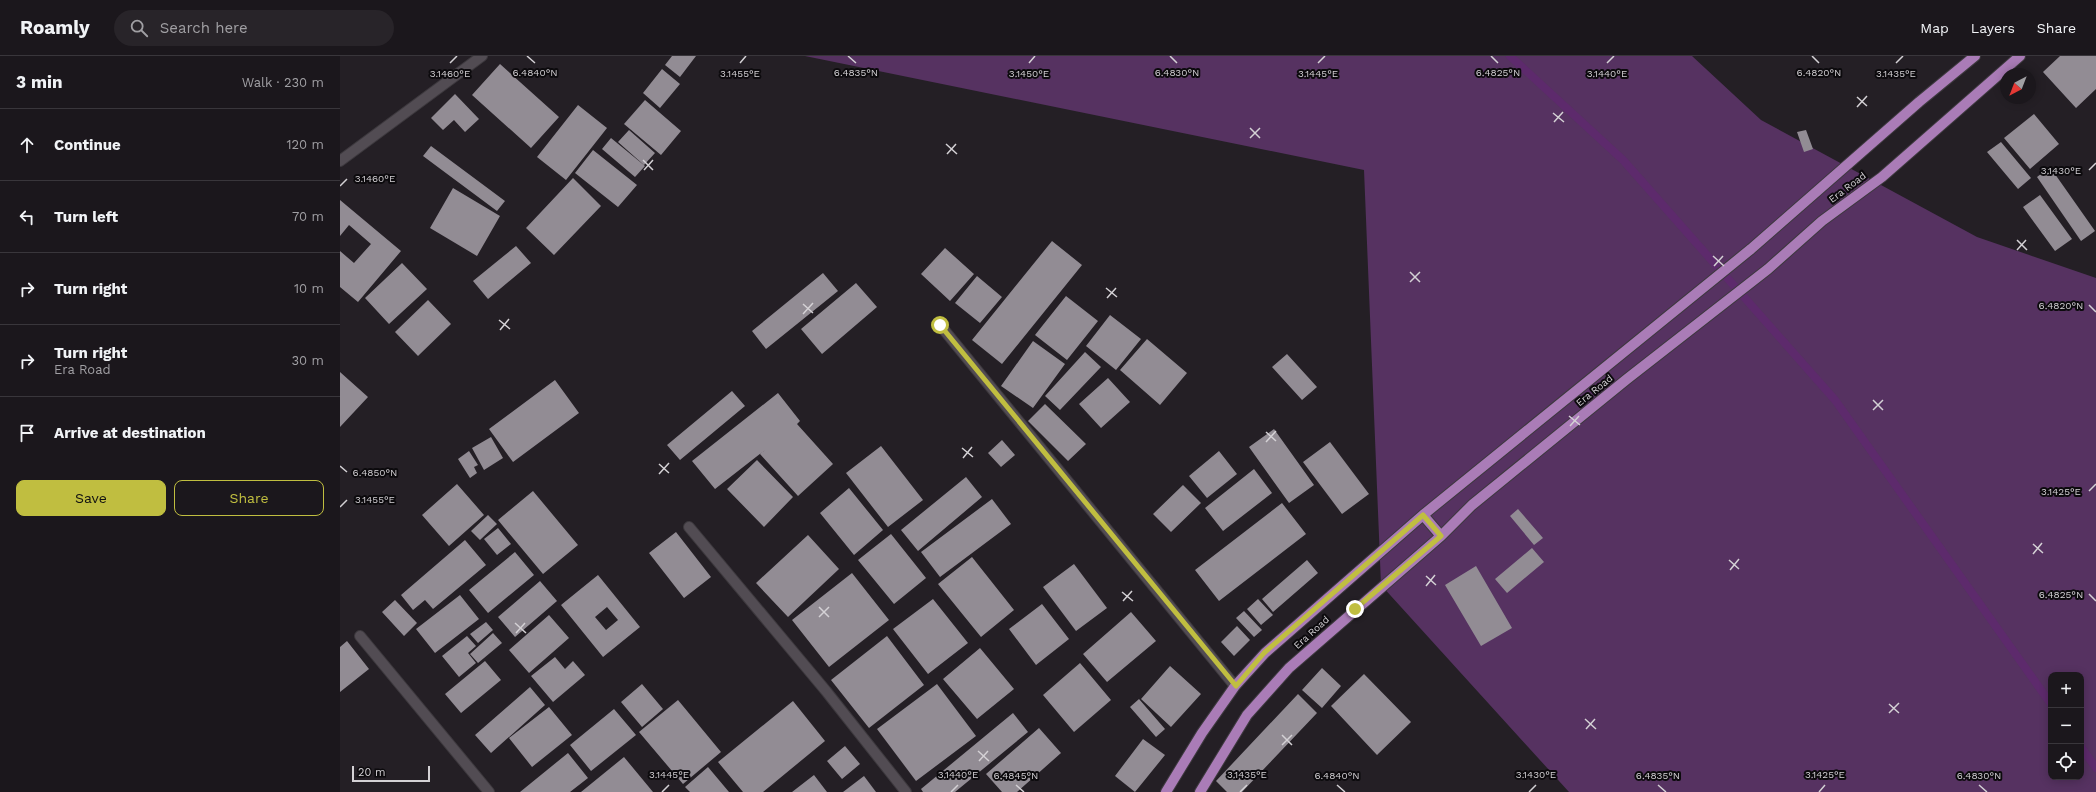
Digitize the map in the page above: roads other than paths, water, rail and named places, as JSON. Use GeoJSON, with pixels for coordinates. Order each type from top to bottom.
{"type":"FeatureCollection","features":[{"type":"Feature","properties":{"kind":"main road"},"geometry":{"type":"LineString","coordinates":[[1166,792],[1202,733],[1236,686],[1264,653],[1423,515],[1707,287],[1919,102],[1975,56]]}},
{"type":"Feature","properties":{"kind":"main road","name":"Era Road"},"geometry":{"type":"LineString","coordinates":[[1202,791],[1247,715],[1289,668],[1441,536],[1472,505],[1627,379],[1768,269],[1822,221],[1882,177],[2020,56]]}},
{"type":"Feature","properties":{"kind":"main road"},"geometry":{"type":"LineString","coordinates":[[1423,515],[1441,536]]}},
{"type":"Feature","properties":{"kind":"street"},"geometry":{"type":"LineString","coordinates":[[340,161],[482,56]]}},
{"type":"Feature","properties":{"kind":"street"},"geometry":{"type":"LineString","coordinates":[[940,325],[1236,686]]}},
{"type":"Feature","properties":{"kind":"street"},"geometry":{"type":"LineString","coordinates":[[689,527],[826,691],[906,792]]}},
{"type":"Feature","properties":{"kind":"street"},"geometry":{"type":"LineString","coordinates":[[360,636],[489,792]]}},
{"type":"Feature","properties":{"kind":"waterway"},"geometry":{"type":"LineString","coordinates":[[1510,56],[1623,160],[1835,400],[2048,700]]}},
{"type":"Feature","properties":{"kind":"waterway"},"geometry":{"type":"LineString","coordinates":[[2084,751],[2096,768]]}}]}
